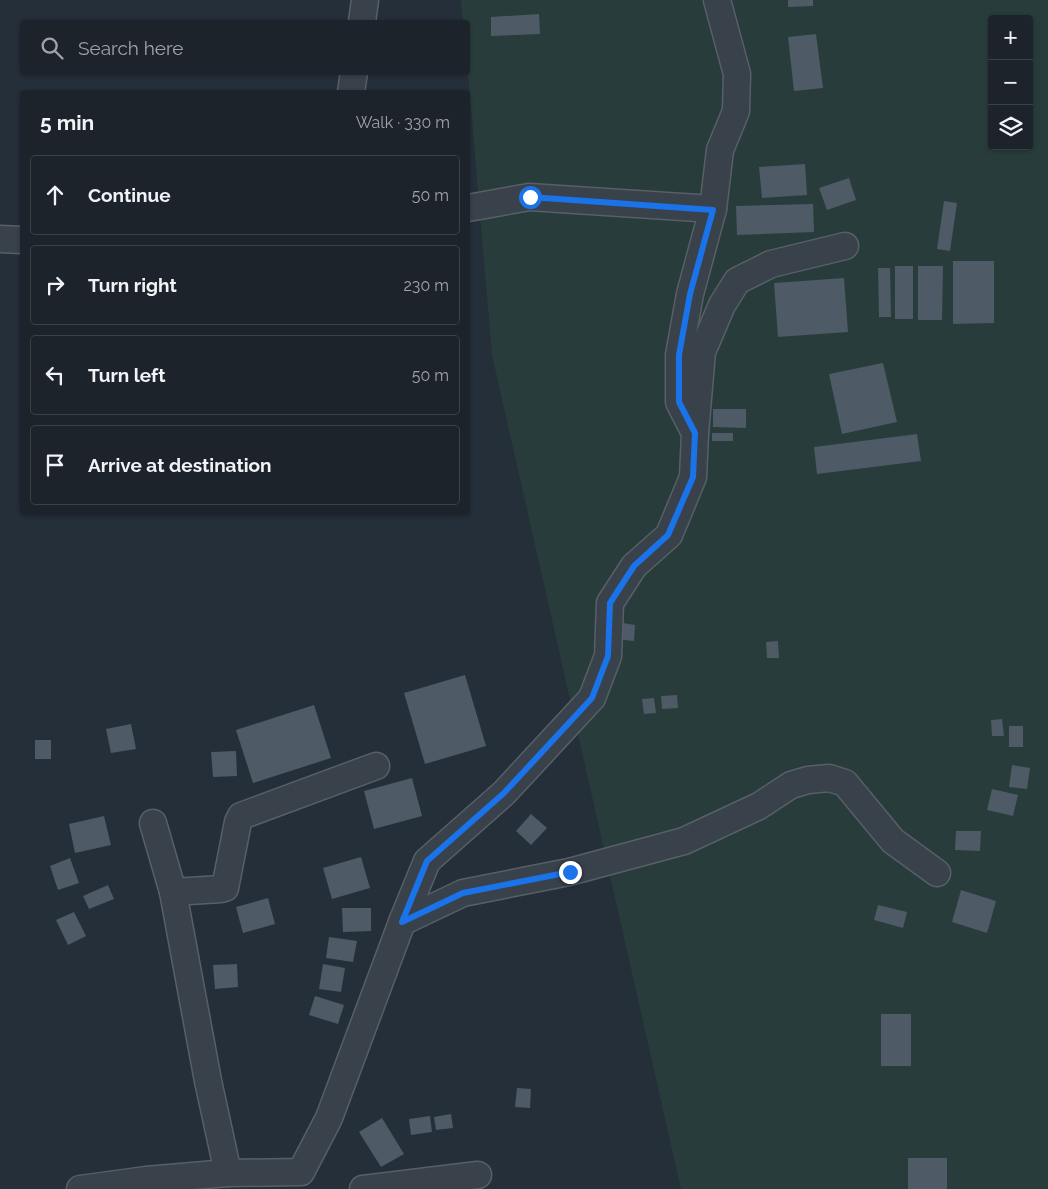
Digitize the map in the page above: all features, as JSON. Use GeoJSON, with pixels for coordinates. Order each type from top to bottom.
{"type":"FeatureCollection","features":[{"type":"Feature","properties":{"kind":"street"},"geometry":{"type":"LineString","coordinates":[[362,20],[365,0]]}},
{"type":"Feature","properties":{"kind":"street"},"geometry":{"type":"LineString","coordinates":[[695,433],[679,402],[679,355],[690,294],[713,210],[720,150],[736,111],[737,74],[717,0]]}},
{"type":"Feature","properties":{"kind":"street"},"geometry":{"type":"LineString","coordinates":[[351,90],[354,75]]}},
{"type":"Feature","properties":{"kind":"street"},"geometry":{"type":"LineString","coordinates":[[470,208],[530,197],[713,210]]}},
{"type":"Feature","properties":{"kind":"street"},"geometry":{"type":"LineString","coordinates":[[0,239],[20,240]]}},
{"type":"Feature","properties":{"kind":"street"},"geometry":{"type":"LineString","coordinates":[[80,1189],[146,1180],[228,1173],[308,1181],[329,1118],[402,922],[427,861],[504,793],[592,698],[608,656],[610,603],[634,566],[668,535],[693,477],[702,352],[722,305],[737,281],[772,264],[845,246]]}},
{"type":"Feature","properties":{"kind":"street"},"geometry":{"type":"LineString","coordinates":[[173,892],[225,888],[238,822],[241,816],[376,766]]}},
{"type":"Feature","properties":{"kind":"street"},"geometry":{"type":"LineString","coordinates":[[402,922],[463,893],[570,872],[684,841],[759,806],[791,785],[808,780],[829,778],[845,782],[893,841],[937,873]]}},
{"type":"Feature","properties":{"kind":"street"},"geometry":{"type":"LineString","coordinates":[[153,823],[173,892],[208,1081],[228,1173]]}},
{"type":"Feature","properties":{"kind":"street"},"geometry":{"type":"LineString","coordinates":[[363,1189],[478,1174]]}},
{"type":"Feature","properties":{"kind":"green space"},"geometry":{"type":"Polygon","coordinates":[[[461,0],[1048,0],[1048,1189],[681,1189],[492,355],[468,75],[470,75],[470,20],[463,20],[461,0]]]}},
{"type":"Feature","properties":{"kind":"building"},"geometry":{"type":"Polygon","coordinates":[[[788,0],[813,0],[813,6],[788,7],[788,0]]]}},
{"type":"Feature","properties":{"kind":"building"},"geometry":{"type":"Polygon","coordinates":[[[539,14],[540,34],[491,36],[491,17],[539,14]]]}},
{"type":"Feature","properties":{"kind":"building"},"geometry":{"type":"Polygon","coordinates":[[[816,34],[823,88],[794,91],[788,37],[816,34]]]}},
{"type":"Feature","properties":{"kind":"building"},"geometry":{"type":"Polygon","coordinates":[[[805,164],[807,195],[762,198],[759,167],[805,164]]]}},
{"type":"Feature","properties":{"kind":"building"},"geometry":{"type":"Polygon","coordinates":[[[849,178],[856,200],[827,210],[819,188],[849,178]]]}},
{"type":"Feature","properties":{"kind":"building"},"geometry":{"type":"Polygon","coordinates":[[[944,201],[957,203],[950,251],[937,249],[944,201]]]}},
{"type":"Feature","properties":{"kind":"building"},"geometry":{"type":"Polygon","coordinates":[[[813,204],[814,232],[737,235],[736,206],[813,204]]]}},
{"type":"Feature","properties":{"kind":"building"},"geometry":{"type":"Polygon","coordinates":[[[953,261],[994,261],[994,323],[953,324],[953,261]]]}},
{"type":"Feature","properties":{"kind":"building"},"geometry":{"type":"Polygon","coordinates":[[[895,266],[913,266],[913,319],[895,319],[895,266]]]}},
{"type":"Feature","properties":{"kind":"building"},"geometry":{"type":"Polygon","coordinates":[[[918,266],[943,266],[942,320],[918,320],[918,266]]]}},
{"type":"Feature","properties":{"kind":"building"},"geometry":{"type":"Polygon","coordinates":[[[878,268],[890,268],[891,317],[879,317],[878,268]]]}},
{"type":"Feature","properties":{"kind":"building"},"geometry":{"type":"Polygon","coordinates":[[[844,278],[848,332],[778,337],[774,283],[844,278]]]}},
{"type":"Feature","properties":{"kind":"building"},"geometry":{"type":"Polygon","coordinates":[[[883,363],[897,422],[842,434],[829,374],[883,363]]]}},
{"type":"Feature","properties":{"kind":"building"},"geometry":{"type":"Polygon","coordinates":[[[713,409],[746,409],[746,428],[713,427],[713,409]]]}},
{"type":"Feature","properties":{"kind":"building"},"geometry":{"type":"Polygon","coordinates":[[[712,433],[733,433],[733,441],[712,441],[712,433]]]}},
{"type":"Feature","properties":{"kind":"building"},"geometry":{"type":"Polygon","coordinates":[[[917,434],[921,461],[817,474],[814,447],[917,434]]]}},
{"type":"Feature","properties":{"kind":"building"},"geometry":{"type":"Polygon","coordinates":[[[617,622],[635,625],[634,641],[615,639],[617,622]]]}},
{"type":"Feature","properties":{"kind":"building"},"geometry":{"type":"Polygon","coordinates":[[[778,641],[779,658],[767,658],[766,642],[778,641]]]}},
{"type":"Feature","properties":{"kind":"building"},"geometry":{"type":"Polygon","coordinates":[[[465,675],[486,746],[425,764],[404,693],[465,675]]]}},
{"type":"Feature","properties":{"kind":"building"},"geometry":{"type":"Polygon","coordinates":[[[677,695],[678,708],[662,709],[661,696],[677,695]]]}},
{"type":"Feature","properties":{"kind":"building"},"geometry":{"type":"Polygon","coordinates":[[[654,698],[656,713],[644,714],[642,699],[654,698]]]}},
{"type":"Feature","properties":{"kind":"building"},"geometry":{"type":"Polygon","coordinates":[[[314,705],[331,758],[253,783],[236,730],[314,705]]]}},
{"type":"Feature","properties":{"kind":"building"},"geometry":{"type":"Polygon","coordinates":[[[1002,719],[1004,736],[992,736],[991,720],[1002,719]]]}},
{"type":"Feature","properties":{"kind":"building"},"geometry":{"type":"Polygon","coordinates":[[[131,724],[136,749],[111,753],[106,729],[131,724]]]}},
{"type":"Feature","properties":{"kind":"building"},"geometry":{"type":"Polygon","coordinates":[[[1009,726],[1023,726],[1023,747],[1009,747],[1009,726]]]}},
{"type":"Feature","properties":{"kind":"building"},"geometry":{"type":"Polygon","coordinates":[[[35,740],[51,740],[51,759],[35,759],[35,740]]]}},
{"type":"Feature","properties":{"kind":"building"},"geometry":{"type":"Polygon","coordinates":[[[236,751],[237,776],[213,777],[211,752],[236,751]]]}},
{"type":"Feature","properties":{"kind":"building"},"geometry":{"type":"Polygon","coordinates":[[[1012,765],[1030,768],[1027,789],[1009,787],[1012,765]]]}},
{"type":"Feature","properties":{"kind":"building"},"geometry":{"type":"Polygon","coordinates":[[[412,778],[422,816],[374,829],[364,791],[412,778]]]}},
{"type":"Feature","properties":{"kind":"building"},"geometry":{"type":"Polygon","coordinates":[[[992,789],[1018,795],[1013,816],[987,810],[992,789]]]}},
{"type":"Feature","properties":{"kind":"building"},"geometry":{"type":"Polygon","coordinates":[[[531,814],[547,828],[531,845],[516,831],[531,814]]]}},
{"type":"Feature","properties":{"kind":"building"},"geometry":{"type":"Polygon","coordinates":[[[104,816],[111,845],[75,853],[69,824],[104,816]]]}},
{"type":"Feature","properties":{"kind":"building"},"geometry":{"type":"Polygon","coordinates":[[[956,831],[981,831],[980,851],[955,850],[956,831]]]}},
{"type":"Feature","properties":{"kind":"building"},"geometry":{"type":"Polygon","coordinates":[[[361,857],[370,888],[332,899],[323,868],[361,857]]]}},
{"type":"Feature","properties":{"kind":"building"},"geometry":{"type":"Polygon","coordinates":[[[70,858],[79,883],[58,890],[50,866],[70,858]]]}},
{"type":"Feature","properties":{"kind":"building"},"geometry":{"type":"Polygon","coordinates":[[[108,885],[114,899],[89,909],[83,896],[108,885]]]}},
{"type":"Feature","properties":{"kind":"building"},"geometry":{"type":"Polygon","coordinates":[[[961,890],[996,901],[987,933],[952,922],[961,890]]]}},
{"type":"Feature","properties":{"kind":"building"},"geometry":{"type":"Polygon","coordinates":[[[268,898],[275,924],[243,933],[236,907],[268,898]]]}},
{"type":"Feature","properties":{"kind":"building"},"geometry":{"type":"Polygon","coordinates":[[[878,905],[907,912],[903,928],[874,920],[878,905]]]}},
{"type":"Feature","properties":{"kind":"building"},"geometry":{"type":"Polygon","coordinates":[[[342,908],[371,908],[371,931],[343,932],[342,908]]]}},
{"type":"Feature","properties":{"kind":"building"},"geometry":{"type":"Polygon","coordinates":[[[74,912],[86,936],[68,945],[56,920],[74,912]]]}},
{"type":"Feature","properties":{"kind":"building"},"geometry":{"type":"Polygon","coordinates":[[[329,937],[357,941],[353,962],[326,958],[329,937]]]}},
{"type":"Feature","properties":{"kind":"building"},"geometry":{"type":"Polygon","coordinates":[[[237,964],[238,987],[215,989],[213,965],[237,964]]]}},
{"type":"Feature","properties":{"kind":"building"},"geometry":{"type":"Polygon","coordinates":[[[323,964],[345,968],[341,992],[319,989],[323,964]]]}},
{"type":"Feature","properties":{"kind":"building"},"geometry":{"type":"Polygon","coordinates":[[[315,996],[344,1005],[338,1024],[309,1015],[315,996]]]}},
{"type":"Feature","properties":{"kind":"building"},"geometry":{"type":"Polygon","coordinates":[[[881,1014],[911,1014],[911,1066],[881,1066],[881,1014]]]}},
{"type":"Feature","properties":{"kind":"building"},"geometry":{"type":"Polygon","coordinates":[[[517,1088],[531,1089],[530,1108],[515,1107],[517,1088]]]}},
{"type":"Feature","properties":{"kind":"building"},"geometry":{"type":"Polygon","coordinates":[[[451,1114],[453,1128],[436,1130],[434,1117],[451,1114]]]}},
{"type":"Feature","properties":{"kind":"building"},"geometry":{"type":"Polygon","coordinates":[[[430,1116],[432,1132],[411,1135],[409,1119],[430,1116]]]}},
{"type":"Feature","properties":{"kind":"building"},"geometry":{"type":"Polygon","coordinates":[[[382,1118],[404,1154],[381,1167],[359,1132],[382,1118]]]}},
{"type":"Feature","properties":{"kind":"building"},"geometry":{"type":"Polygon","coordinates":[[[908,1158],[947,1158],[947,1189],[908,1189],[908,1158]]]}},
{"type":"Feature","properties":{"kind":"route"},"geometry":{"type":"LineString","coordinates":[[530,197],[713,210],[690,294],[679,355],[679,402],[695,433],[693,477],[668,535],[634,566],[610,603],[608,656],[592,698],[504,793],[427,861],[402,922],[463,893],[570,872]]}}]}
